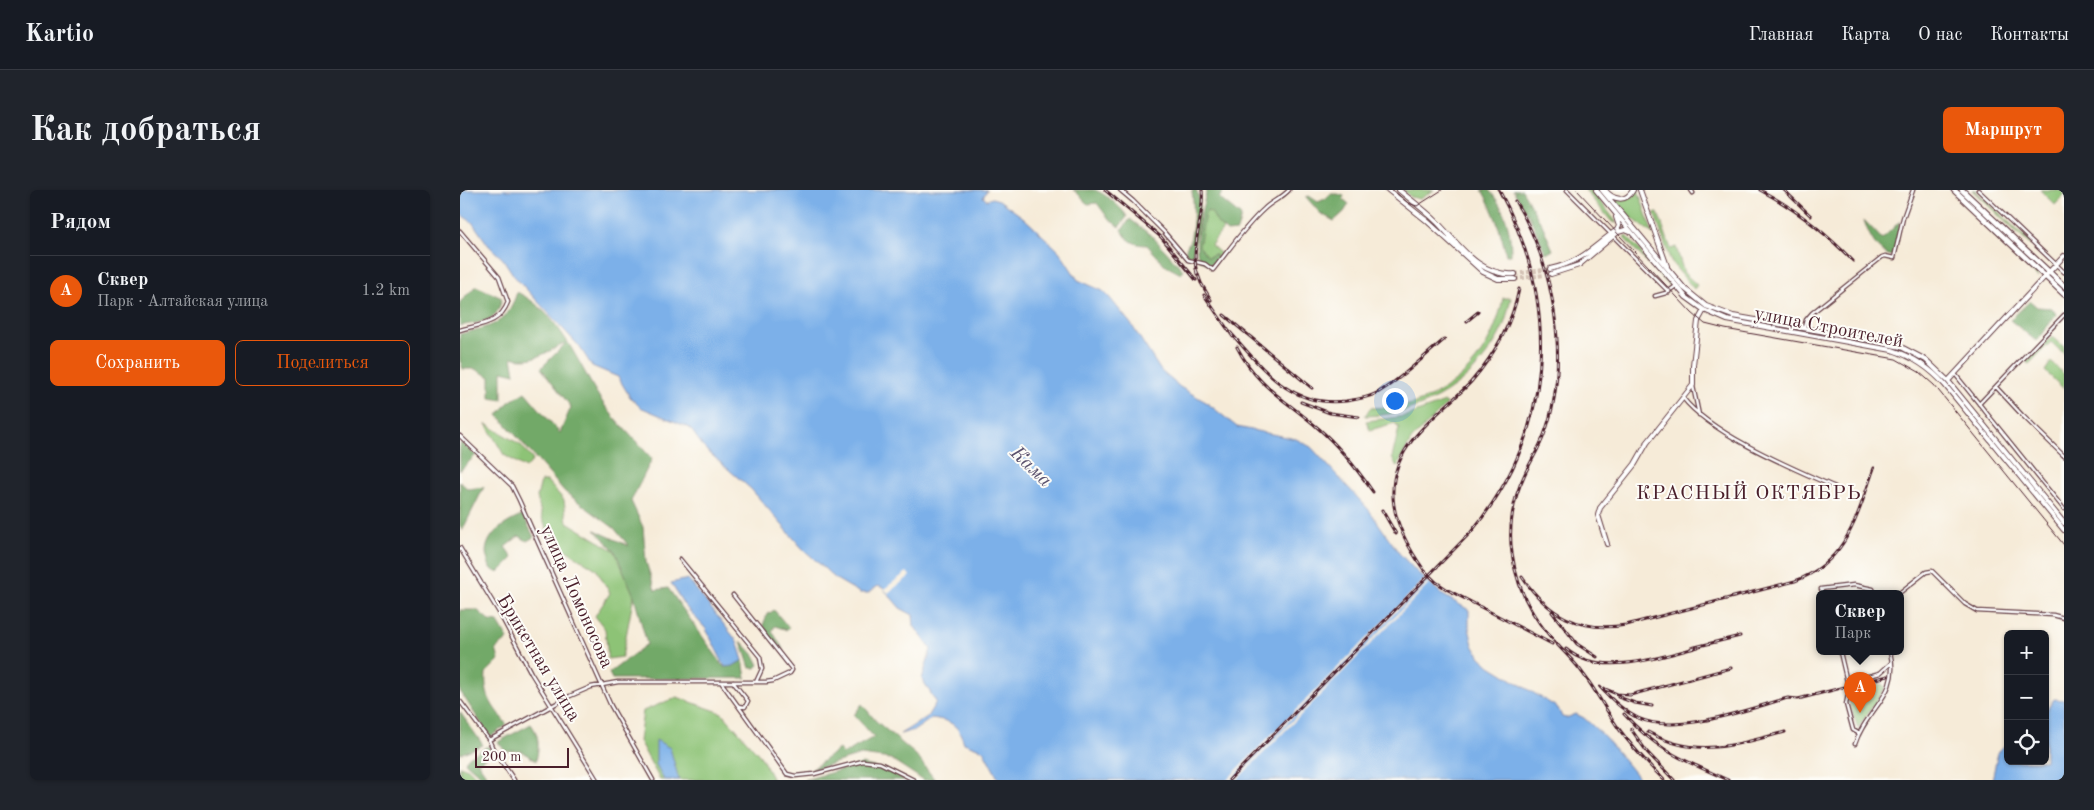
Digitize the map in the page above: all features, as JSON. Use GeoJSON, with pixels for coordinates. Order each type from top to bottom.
{"type":"FeatureCollection","features":[{"type":"Feature","properties":{"kind":"main road"},"geometry":{"type":"LineString","coordinates":[[1388,190],[1434,227],[1479,269],[1498,279],[1515,276],[1496,273],[1481,266],[1424,210],[1399,190]]}},
{"type":"Feature","properties":{"kind":"main road","name":"улица Строителей"},"geometry":{"type":"LineString","coordinates":[[1596,190],[1689,300],[1727,320],[1853,342],[1898,352],[1923,364],[1945,385],[2064,530]]}},
{"type":"Feature","properties":{"kind":"main road"},"geometry":{"type":"LineString","coordinates":[[1603,190],[1612,197],[1622,199],[1629,196],[1633,190]]}},
{"type":"Feature","properties":{"kind":"main road","name":"улица Строителей"},"geometry":{"type":"LineString","coordinates":[[1603,190],[1668,270],[1705,308],[1733,316],[1901,347],[1926,360],[1948,380],[2064,523]]}},
{"type":"Feature","properties":{"kind":"main road"},"geometry":{"type":"LineString","coordinates":[[1640,190],[1668,270]]}},
{"type":"Feature","properties":{"kind":"main road"},"geometry":{"type":"LineString","coordinates":[[1954,190],[2064,286]]}},
{"type":"Feature","properties":{"kind":"main road"},"geometry":{"type":"LineString","coordinates":[[1962,190],[2048,274],[2064,294]]}},
{"type":"Feature","properties":{"kind":"main road"},"geometry":{"type":"LineString","coordinates":[[1551,271],[1575,267],[1611,236],[1619,226],[1614,212]]}},
{"type":"Feature","properties":{"kind":"main road"},"geometry":{"type":"LineString","coordinates":[[1611,236],[1623,230],[1632,234]]}},
{"type":"Feature","properties":{"kind":"main road"},"geometry":{"type":"LineString","coordinates":[[1945,385],[2064,256]]}},
{"type":"Feature","properties":{"kind":"main road"},"geometry":{"type":"LineString","coordinates":[[1607,544],[1598,516],[1600,508],[1635,464],[1647,443],[1693,384],[1693,365],[1698,321],[1705,308]]}},
{"type":"Feature","properties":{"kind":"street"},"geometry":{"type":"LineString","coordinates":[[1120,190],[1152,220],[1188,260],[1205,264],[1213,270],[1262,210],[1273,201],[1284,196],[1289,190]]}},
{"type":"Feature","properties":{"kind":"street"},"geometry":{"type":"LineString","coordinates":[[1567,190],[1669,292]]}},
{"type":"Feature","properties":{"kind":"street"},"geometry":{"type":"LineString","coordinates":[[1804,328],[1806,320],[1810,315],[1882,257],[1894,258],[1903,218],[1913,190]]}},
{"type":"Feature","properties":{"kind":"street"},"geometry":{"type":"LineString","coordinates":[[1978,190],[2064,272]]}},
{"type":"Feature","properties":{"kind":"street"},"geometry":{"type":"LineString","coordinates":[[460,231],[499,277],[508,302],[504,313],[493,321],[460,330]]}},
{"type":"Feature","properties":{"kind":"street"},"geometry":{"type":"LineString","coordinates":[[1656,296],[1669,292],[1676,286]]}},
{"type":"Feature","properties":{"kind":"street"},"geometry":{"type":"LineString","coordinates":[[1979,404],[2064,315]]}},
{"type":"Feature","properties":{"kind":"street"},"geometry":{"type":"LineString","coordinates":[[1954,374],[2064,509]]}},
{"type":"Feature","properties":{"kind":"street"},"geometry":{"type":"LineString","coordinates":[[1693,384],[1699,416]]}},
{"type":"Feature","properties":{"kind":"street"},"geometry":{"type":"LineString","coordinates":[[1996,387],[2022,416],[2064,456]]}},
{"type":"Feature","properties":{"kind":"street"},"geometry":{"type":"LineString","coordinates":[[1682,398],[1699,416],[1747,444],[1834,488]]}},
{"type":"Feature","properties":{"kind":"street","name":"улица Ломоносова"},"geometry":{"type":"LineString","coordinates":[[460,436],[512,486],[520,500],[611,706],[653,780]]}},
{"type":"Feature","properties":{"kind":"street","name":"Брикетная улица"},"geometry":{"type":"LineString","coordinates":[[460,548],[597,780]]}},
{"type":"Feature","properties":{"kind":"street"},"geometry":{"type":"LineString","coordinates":[[680,559],[760,657],[762,670],[756,682]]}},
{"type":"Feature","properties":{"kind":"street"},"geometry":{"type":"LineString","coordinates":[[1903,590],[1926,572],[1932,571],[1965,604],[1977,611],[2053,615],[2064,618]]}},
{"type":"Feature","properties":{"kind":"street"},"geometry":{"type":"LineString","coordinates":[[1822,590],[1854,585],[1874,590]]}},
{"type":"Feature","properties":{"kind":"street"},"geometry":{"type":"LineString","coordinates":[[489,740],[576,693],[602,684],[756,682],[773,681],[790,673],[792,669],[733,595]]}},
{"type":"Feature","properties":{"kind":"street"},"geometry":{"type":"LineString","coordinates":[[1841,655],[1847,682],[1880,673],[1892,661]]}},
{"type":"Feature","properties":{"kind":"street"},"geometry":{"type":"LineString","coordinates":[[1855,744],[1858,734],[1890,684],[1893,674],[1891,655]]}},
{"type":"Feature","properties":{"kind":"street"},"geometry":{"type":"LineString","coordinates":[[721,682],[783,770],[790,775],[818,773],[864,761],[886,766],[914,780]]}},
{"type":"Feature","properties":{"kind":"street"},"geometry":{"type":"LineString","coordinates":[[733,682],[748,701],[744,707],[739,706]]}},
{"type":"Feature","properties":{"kind":"street"},"geometry":{"type":"LineString","coordinates":[[1848,695],[1846,706],[1853,730],[1858,734]]}},
{"type":"Feature","properties":{"kind":"street"},"geometry":{"type":"LineString","coordinates":[[460,701],[489,740],[514,780]]}},
{"type":"Feature","properties":{"kind":"green space"},"geometry":{"type":"Polygon","coordinates":[[[1073,190],[1098,191],[1117,205],[1127,217],[1119,227],[1108,218],[1097,203],[1088,204],[1073,190]]]}},
{"type":"Feature","properties":{"kind":"green space"},"geometry":{"type":"Polygon","coordinates":[[[1193,190],[1196,190],[1198,196],[1199,212],[1193,254],[1189,256],[1185,254],[1193,225],[1193,190]]]}},
{"type":"Feature","properties":{"kind":"green space"},"geometry":{"type":"Polygon","coordinates":[[[1207,190],[1224,190],[1219,198],[1241,216],[1237,231],[1227,232],[1218,224],[1211,212],[1207,211],[1205,214],[1199,246],[1208,257],[1215,254],[1218,258],[1210,265],[1200,260],[1197,246],[1197,237],[1207,190]]]}},
{"type":"Feature","properties":{"kind":"green space"},"geometry":{"type":"Polygon","coordinates":[[[1403,190],[1434,190],[1420,199],[1411,197],[1403,190]]]}},
{"type":"Feature","properties":{"kind":"green space"},"geometry":{"type":"Polygon","coordinates":[[[1482,190],[1489,190],[1500,205],[1509,229],[1511,255],[1506,255],[1497,221],[1482,190]]]}},
{"type":"Feature","properties":{"kind":"green space"},"geometry":{"type":"Polygon","coordinates":[[[1513,190],[1522,190],[1541,222],[1553,250],[1548,253],[1545,252],[1530,218],[1513,190]]]}},
{"type":"Feature","properties":{"kind":"green space"},"geometry":{"type":"Polygon","coordinates":[[[1585,190],[1592,190],[1617,223],[1612,222],[1585,190]]]}},
{"type":"Feature","properties":{"kind":"green space"},"geometry":{"type":"Polygon","coordinates":[[[1634,190],[1638,190],[1653,234],[1632,218],[1630,219],[1613,199],[1625,199],[1634,190]]]}},
{"type":"Feature","properties":{"kind":"green space"},"geometry":{"type":"Polygon","coordinates":[[[1972,190],[1975,190],[2033,245],[2030,245],[1972,190]]]}},
{"type":"Feature","properties":{"kind":"green space"},"geometry":{"type":"Polygon","coordinates":[[[2040,190],[2064,190],[2064,195],[2055,205],[2040,190]]]}},
{"type":"Feature","properties":{"kind":"green space"},"geometry":{"type":"Polygon","coordinates":[[[1330,194],[1344,196],[1343,199],[1349,204],[1344,212],[1334,221],[1320,213],[1306,197],[1309,196],[1318,202],[1327,198],[1330,194]]]}},
{"type":"Feature","properties":{"kind":"green space"},"geometry":{"type":"Polygon","coordinates":[[[1207,211],[1211,212],[1223,229],[1211,245],[1221,254],[1218,258],[1215,254],[1208,257],[1199,246],[1204,215],[1207,211]]]}},
{"type":"Feature","properties":{"kind":"green space"},"geometry":{"type":"Polygon","coordinates":[[[1654,213],[1658,213],[1671,249],[1676,247],[1684,273],[1697,285],[1694,289],[1671,262],[1654,213]]]}},
{"type":"Feature","properties":{"kind":"green space"},"geometry":{"type":"Polygon","coordinates":[[[1130,219],[1153,237],[1183,270],[1181,274],[1166,266],[1147,245],[1135,243],[1126,237],[1122,230],[1130,219]]]}},
{"type":"Feature","properties":{"kind":"green space"},"geometry":{"type":"Polygon","coordinates":[[[1864,220],[1882,239],[1900,221],[1896,246],[1892,256],[1878,247],[1871,237],[1864,220]]]}},
{"type":"Feature","properties":{"kind":"green space"},"geometry":{"type":"Polygon","coordinates":[[[1996,234],[1998,239],[2001,238],[2038,277],[1993,235],[1996,234]]]}},
{"type":"Feature","properties":{"kind":"green space"},"geometry":{"type":"Polygon","coordinates":[[[1626,236],[1672,285],[1671,288],[1624,238],[1626,236]]]}},
{"type":"Feature","properties":{"kind":"green space"},"geometry":{"type":"Polygon","coordinates":[[[476,286],[502,298],[500,306],[496,313],[487,320],[460,326],[460,302],[476,286]]]}},
{"type":"Feature","properties":{"kind":"green space"},"geometry":{"type":"Polygon","coordinates":[[[517,292],[545,312],[556,325],[601,400],[652,459],[631,501],[643,527],[646,562],[655,590],[668,588],[724,667],[733,666],[743,660],[746,678],[612,679],[609,673],[647,644],[634,596],[615,551],[595,530],[629,546],[614,528],[565,492],[498,415],[509,402],[525,392],[560,433],[571,407],[541,368],[566,343],[533,358],[520,359],[512,357],[515,374],[502,371],[502,400],[490,398],[490,377],[475,369],[463,369],[460,360],[460,334],[496,323],[508,312],[517,292]]]}},
{"type":"Feature","properties":{"kind":"green space"},"geometry":{"type":"Polygon","coordinates":[[[1503,298],[1511,298],[1503,327],[1479,364],[1464,379],[1447,392],[1408,410],[1365,416],[1370,408],[1405,406],[1424,400],[1442,391],[1457,380],[1482,352],[1498,317],[1503,298]]]}},
{"type":"Feature","properties":{"kind":"green space"},"geometry":{"type":"Polygon","coordinates":[[[2030,301],[2037,307],[2052,308],[2056,314],[2036,341],[2010,320],[2030,301]]]}},
{"type":"Feature","properties":{"kind":"green space"},"geometry":{"type":"Polygon","coordinates":[[[2052,336],[2064,347],[2064,354],[2051,342],[2029,364],[2026,362],[2052,336]]]}},
{"type":"Feature","properties":{"kind":"green space"},"geometry":{"type":"Polygon","coordinates":[[[2051,362],[2064,374],[2064,389],[2045,371],[2051,362]]]}},
{"type":"Feature","properties":{"kind":"green space"},"geometry":{"type":"Polygon","coordinates":[[[1445,402],[1447,404],[1411,440],[1397,467],[1392,458],[1399,428],[1395,423],[1370,430],[1366,421],[1406,416],[1445,402]]]}},
{"type":"Feature","properties":{"kind":"green space"},"geometry":{"type":"Polygon","coordinates":[[[486,424],[521,445],[533,460],[526,468],[504,455],[486,424]]]}},
{"type":"Feature","properties":{"kind":"green space"},"geometry":{"type":"Polygon","coordinates":[[[461,443],[476,455],[460,471],[460,445],[461,443]]]}},
{"type":"Feature","properties":{"kind":"green space"},"geometry":{"type":"Polygon","coordinates":[[[541,481],[547,481],[564,500],[567,522],[615,551],[634,595],[622,657],[608,659],[605,629],[595,616],[610,593],[596,569],[552,541],[542,518],[537,497],[541,481]]]}},
{"type":"Feature","properties":{"kind":"green space"},"geometry":{"type":"Polygon","coordinates":[[[460,482],[468,489],[484,487],[462,531],[460,525],[460,482]]]}},
{"type":"Feature","properties":{"kind":"green space"},"geometry":{"type":"Polygon","coordinates":[[[523,515],[534,537],[527,541],[519,536],[505,547],[513,558],[498,573],[490,568],[486,554],[487,545],[494,533],[523,515]]]}},
{"type":"Feature","properties":{"kind":"green space"},"geometry":{"type":"Polygon","coordinates":[[[460,610],[477,610],[490,621],[498,622],[508,639],[496,649],[499,660],[486,673],[486,689],[490,701],[507,725],[490,737],[460,691],[460,610]]]}},
{"type":"Feature","properties":{"kind":"green space"},"geometry":{"type":"Polygon","coordinates":[[[774,610],[789,628],[787,630],[775,626],[772,631],[785,652],[770,636],[763,625],[767,615],[774,610]]]}},
{"type":"Feature","properties":{"kind":"green space"},"geometry":{"type":"Polygon","coordinates":[[[741,641],[754,655],[759,665],[756,668],[750,668],[741,641]]]}},
{"type":"Feature","properties":{"kind":"green space"},"geometry":{"type":"Polygon","coordinates":[[[1882,684],[1885,688],[1858,728],[1849,702],[1849,696],[1882,684]]]}},
{"type":"Feature","properties":{"kind":"green space"},"geometry":{"type":"Polygon","coordinates":[[[677,697],[722,713],[761,757],[773,780],[660,780],[639,741],[643,711],[677,697]]]}},
{"type":"Feature","properties":{"kind":"green space"},"geometry":{"type":"Polygon","coordinates":[[[862,704],[876,721],[916,755],[935,780],[923,780],[891,759],[861,755],[811,770],[839,749],[843,754],[874,737],[854,715],[862,704]]]}},
{"type":"Feature","properties":{"kind":"green space"},"geometry":{"type":"Polygon","coordinates":[[[460,712],[483,745],[460,754],[460,712]]]}},
{"type":"Feature","properties":{"kind":"green space"},"geometry":{"type":"Polygon","coordinates":[[[531,724],[538,742],[536,761],[522,751],[505,751],[498,742],[531,724]]]}},
{"type":"Feature","properties":{"kind":"green space"},"geometry":{"type":"Polygon","coordinates":[[[489,747],[492,752],[478,763],[488,778],[486,779],[465,762],[469,757],[489,747]]]}},
{"type":"Feature","properties":{"kind":"green space"},"geometry":{"type":"Polygon","coordinates":[[[862,764],[893,772],[905,780],[804,780],[862,764]]]}},
{"type":"Feature","properties":{"kind":"green space"},"geometry":{"type":"Polygon","coordinates":[[[460,766],[470,770],[479,780],[460,780],[460,766]]]}},
{"type":"Feature","properties":{"kind":"water","name":"Кама"},"geometry":{"type":"Polygon","coordinates":[[[460,190],[987,190],[983,197],[987,200],[992,198],[999,200],[1024,218],[1059,251],[1078,280],[1103,291],[1109,297],[1131,324],[1161,371],[1180,387],[1206,402],[1237,427],[1296,439],[1311,447],[1369,510],[1399,553],[1416,571],[1443,595],[1469,610],[1469,628],[1473,645],[1480,657],[1490,666],[1558,708],[1562,717],[1566,718],[1576,714],[1584,718],[1605,737],[1640,780],[999,780],[983,750],[964,743],[959,732],[949,722],[932,718],[915,730],[900,734],[927,717],[936,702],[922,679],[931,649],[914,626],[913,615],[900,608],[883,588],[878,586],[868,593],[860,593],[836,579],[802,548],[751,489],[705,449],[690,428],[640,407],[630,397],[618,377],[592,366],[579,346],[514,276],[503,259],[489,246],[472,222],[460,214],[460,190]]]}},
{"type":"Feature","properties":{"kind":"water"},"geometry":{"type":"Polygon","coordinates":[[[688,579],[737,641],[743,660],[733,666],[725,667],[706,629],[684,605],[671,583],[688,579]]]}},
{"type":"Feature","properties":{"kind":"water"},"geometry":{"type":"Polygon","coordinates":[[[2054,699],[2064,700],[2064,780],[1992,780],[1998,752],[2004,746],[2004,765],[2049,765],[2049,707],[2054,699]]]}},
{"type":"Feature","properties":{"kind":"water"},"geometry":{"type":"Polygon","coordinates":[[[656,740],[670,748],[679,780],[664,780],[656,764],[656,740]]]}},
{"type":"Feature","properties":{"kind":"pier"},"geometry":{"type":"Polygon","coordinates":[[[907,572],[910,576],[888,593],[884,589],[907,572]]]}},
{"type":"Feature","properties":{"kind":"pier"},"geometry":{"type":"Polygon","coordinates":[[[1426,578],[1428,579],[1231,780],[1227,780],[1426,578]]]}},
{"type":"Feature","properties":{"kind":"pier"},"geometry":{"type":"Polygon","coordinates":[[[1429,581],[1431,582],[1237,780],[1234,780],[1429,581]]]}},
{"type":"Feature","properties":{"kind":"tunnel"},"geometry":{"type":"LineString","coordinates":[[1515,274],[1550,269]]}},
{"type":"Feature","properties":{"kind":"tunnel"},"geometry":{"type":"LineString","coordinates":[[1515,279],[1551,274]]}},
{"type":"Feature","properties":{"kind":"tram line"},"geometry":{"type":"LineString","coordinates":[[1393,190],[1408,203],[1417,206],[1442,190]]}},
{"type":"Feature","properties":{"kind":"tram line"},"geometry":{"type":"LineString","coordinates":[[1577,190],[1692,313],[1705,324],[1896,359],[1919,372],[1934,385],[2064,545]]}},
{"type":"Feature","properties":{"kind":"railway"},"geometry":{"type":"LineString","coordinates":[[1105,190],[1161,237],[1196,280]]}},
{"type":"Feature","properties":{"kind":"railway"},"geometry":{"type":"LineString","coordinates":[[1197,274],[1195,252],[1202,211],[1202,190]]}},
{"type":"Feature","properties":{"kind":"railway"},"geometry":{"type":"LineString","coordinates":[[1229,780],[1471,532],[1499,493],[1520,452],[1533,409],[1540,366],[1540,322],[1533,277],[1519,233],[1499,190]]}},
{"type":"Feature","properties":{"kind":"railway"},"geometry":{"type":"LineString","coordinates":[[1760,190],[1810,222],[1853,261]]}},
{"type":"Feature","properties":{"kind":"railway"},"geometry":{"type":"LineString","coordinates":[[1784,190],[1811,216]]}},
{"type":"Feature","properties":{"kind":"railway"},"geometry":{"type":"LineString","coordinates":[[1515,201],[1529,226],[1549,284],[1555,315],[1557,347],[1556,378],[1552,407],[1542,440],[1520,485],[1512,514],[1511,543],[1514,564],[1524,597],[1535,617],[1580,670],[1624,736],[1664,780]]}},
{"type":"Feature","properties":{"kind":"railway"},"geometry":{"type":"LineString","coordinates":[[1196,269],[1201,283],[1211,300]]}},
{"type":"Feature","properties":{"kind":"railway"},"geometry":{"type":"LineString","coordinates":[[1424,570],[1413,554],[1398,522],[1393,488],[1396,472],[1403,455],[1414,438],[1471,382],[1488,361],[1507,327],[1519,289]]}},
{"type":"Feature","properties":{"kind":"railway"},"geometry":{"type":"LineString","coordinates":[[1204,295],[1233,337]]}},
{"type":"Feature","properties":{"kind":"railway"},"geometry":{"type":"LineString","coordinates":[[1467,321],[1478,312]]}},
{"type":"Feature","properties":{"kind":"railway"},"geometry":{"type":"LineString","coordinates":[[1224,315],[1312,388]]}},
{"type":"Feature","properties":{"kind":"railway"},"geometry":{"type":"LineString","coordinates":[[1230,332],[1255,360],[1280,383],[1309,399],[1326,402],[1346,401],[1370,396],[1378,392],[1399,378],[1445,339]]}},
{"type":"Feature","properties":{"kind":"railway"},"geometry":{"type":"LineString","coordinates":[[1237,347],[1245,361],[1263,383],[1333,442],[1373,492]]}},
{"type":"Feature","properties":{"kind":"railway"},"geometry":{"type":"LineString","coordinates":[[1301,402],[1330,413],[1359,417]]}},
{"type":"Feature","properties":{"kind":"railway"},"geometry":{"type":"LineString","coordinates":[[1522,577],[1543,602],[1566,618],[1594,626],[1609,627],[1626,625],[1795,581],[1813,573],[1838,550],[1855,520],[1874,468]]}},
{"type":"Feature","properties":{"kind":"railway"},"geometry":{"type":"LineString","coordinates":[[1382,510],[1396,534]]}},
{"type":"Feature","properties":{"kind":"railway"},"geometry":{"type":"LineString","coordinates":[[1425,571],[1448,590],[1552,644]]}},
{"type":"Feature","properties":{"kind":"railway"},"geometry":{"type":"LineString","coordinates":[[1552,612],[1577,644],[1597,657]]}},
{"type":"Feature","properties":{"kind":"railway"},"geometry":{"type":"LineString","coordinates":[[1691,648],[1740,636]]}},
{"type":"Feature","properties":{"kind":"railway"},"geometry":{"type":"LineString","coordinates":[[1566,649],[1580,658],[1613,664],[1649,660],[1698,647]]}},
{"type":"Feature","properties":{"kind":"railway"},"geometry":{"type":"LineString","coordinates":[[1605,689],[1617,694],[1630,695],[1731,668]]}},
{"type":"Feature","properties":{"kind":"railway"},"geometry":{"type":"LineString","coordinates":[[1600,687],[1622,708],[1638,718],[1654,723],[1672,724],[1712,719],[1788,698],[1798,699],[1888,676]]}},
{"type":"Feature","properties":{"kind":"railway"},"geometry":{"type":"LineString","coordinates":[[1618,697],[1652,706]]}},
{"type":"Feature","properties":{"kind":"railway"},"geometry":{"type":"LineString","coordinates":[[1624,714],[1636,727],[1660,746],[1684,760],[1728,780]]}},
{"type":"Feature","properties":{"kind":"railway"},"geometry":{"type":"LineString","coordinates":[[1631,729],[1647,752],[1674,780]]}},
{"type":"Feature","properties":{"kind":"railway"},"geometry":{"type":"LineString","coordinates":[[1648,732],[1666,740],[1699,747],[1732,745],[1785,732]]}},
{"type":"Feature","properties":{"kind":"place","name":"Сквер"},"geometry":{"type":"Point","coordinates":[1860,713]}},
{"type":"Feature","properties":{"kind":"district","name":"КРАСНЫЙ ОКТЯБРЬ"},"geometry":{"type":"Point","coordinates":[1749,492]}}]}
